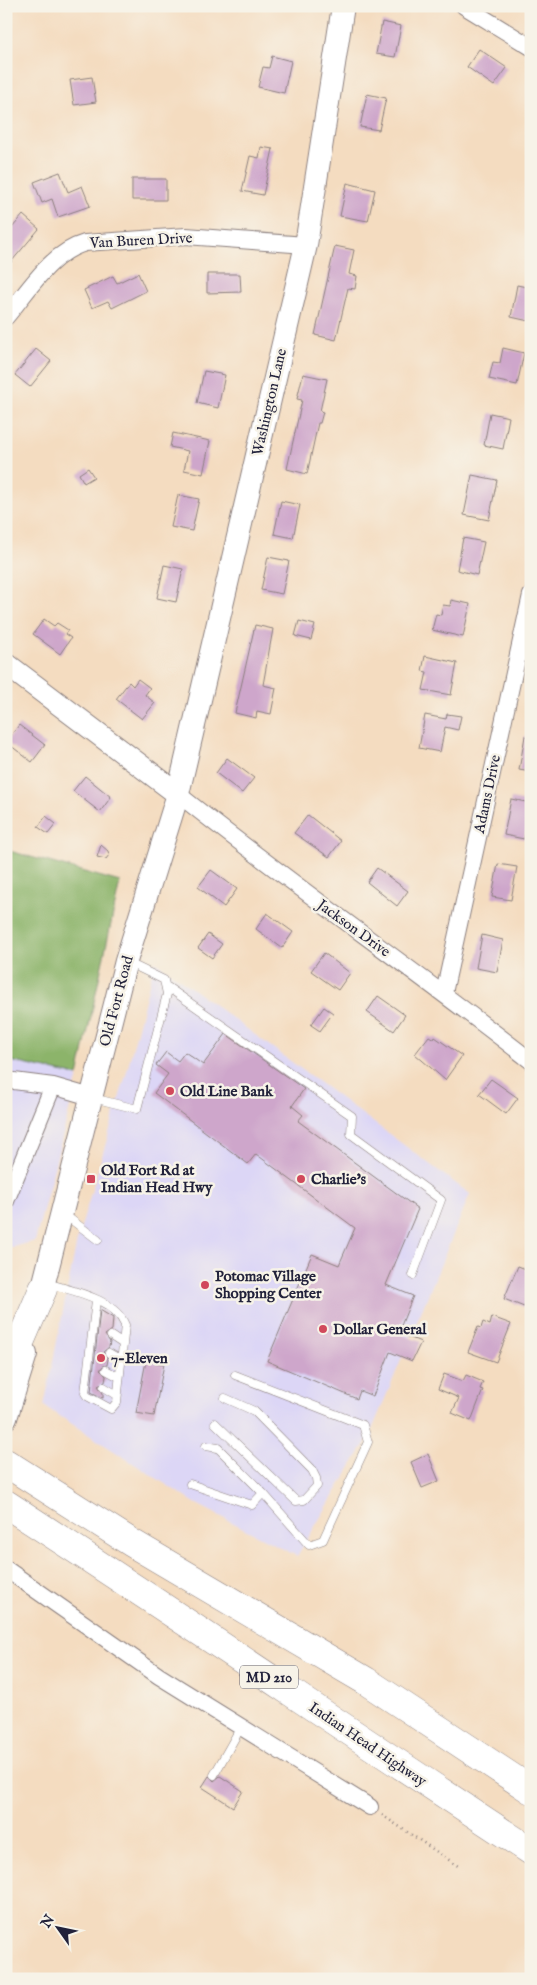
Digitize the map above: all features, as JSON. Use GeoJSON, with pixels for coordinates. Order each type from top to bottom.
{"type":"FeatureCollection","features":[{"type":"Feature","properties":{"kind":"highway"},"geometry":{"type":"LineString","coordinates":[[6,1374],[44,1286]]}},
{"type":"Feature","properties":{"kind":"highway","name":"MD 210"},"geometry":{"type":"LineString","coordinates":[[6,1463],[132,1543],[366,1681],[531,1790]]}},
{"type":"Feature","properties":{"kind":"highway","name":"Indian Head Highway"},"geometry":{"type":"LineString","coordinates":[[6,1504],[219,1643],[383,1755],[531,1851]]}},
{"type":"Feature","properties":{"kind":"main road","name":"Washington Lane"},"geometry":{"type":"LineString","coordinates":[[178,794],[306,245],[343,6]]}},
{"type":"Feature","properties":{"kind":"main road"},"geometry":{"type":"LineString","coordinates":[[6,664],[178,794]]}},
{"type":"Feature","properties":{"kind":"main road","name":"Old Fort Road"},"geometry":{"type":"LineString","coordinates":[[6,1418],[44,1286],[126,961],[178,794]]}},
{"type":"Feature","properties":{"kind":"street"},"geometry":{"type":"LineString","coordinates":[[464,6],[531,47]]}},
{"type":"Feature","properties":{"kind":"street","name":"Van Buren Drive"},"geometry":{"type":"LineString","coordinates":[[6,317],[54,259],[71,247],[85,243],[186,236],[306,245]]}},
{"type":"Feature","properties":{"kind":"street","name":"Adams Drive"},"geometry":{"type":"LineString","coordinates":[[444,992],[531,595]]}},
{"type":"Feature","properties":{"kind":"street","name":"Jackson Drive"},"geometry":{"type":"LineString","coordinates":[[178,794],[264,862],[444,992],[531,1061]]}},
{"type":"Feature","properties":{"kind":"street"},"geometry":{"type":"LineString","coordinates":[[6,1080],[53,1086],[91,1098]]}},
{"type":"Feature","properties":{"kind":"street"},"geometry":{"type":"LineString","coordinates":[[6,1201],[53,1086]]}},
{"type":"Feature","properties":{"kind":"street"},"geometry":{"type":"LineString","coordinates":[[6,1569],[158,1676],[370,1808]]}},
{"type":"Feature","properties":{"kind":"lane"},"geometry":{"type":"LineString","coordinates":[[91,1098],[137,1109],[167,994],[164,980],[126,961]]}},
{"type":"Feature","properties":{"kind":"lane"},"geometry":{"type":"LineString","coordinates":[[166,986],[352,1116],[351,1134],[440,1200],[413,1275]]}},
{"type":"Feature","properties":{"kind":"lane"},"geometry":{"type":"LineString","coordinates":[[61,1213],[98,1240]]}},
{"type":"Feature","properties":{"kind":"lane"},"geometry":{"type":"LineString","coordinates":[[44,1286],[96,1300],[105,1304],[123,1320],[125,1326],[117,1395],[114,1406],[107,1409],[86,1396],[95,1327],[96,1300]]}},
{"type":"Feature","properties":{"kind":"lane"},"geometry":{"type":"LineString","coordinates":[[111,1336],[123,1344]]}},
{"type":"Feature","properties":{"kind":"lane"},"geometry":{"type":"LineString","coordinates":[[109,1353],[121,1360]]}},
{"type":"Feature","properties":{"kind":"lane"},"geometry":{"type":"LineString","coordinates":[[106,1370],[120,1377]]}},
{"type":"Feature","properties":{"kind":"lane"},"geometry":{"type":"LineString","coordinates":[[206,1446],[218,1448],[263,1493],[309,1545],[323,1540],[368,1442],[363,1425],[235,1375]]}},
{"type":"Feature","properties":{"kind":"lane"},"geometry":{"type":"LineString","coordinates":[[104,1387],[117,1395]]}},
{"type":"Feature","properties":{"kind":"lane"},"geometry":{"type":"LineString","coordinates":[[215,1423],[296,1501],[304,1500],[317,1486],[312,1470],[254,1411],[225,1398]]}},
{"type":"Feature","properties":{"kind":"lane"},"geometry":{"type":"LineString","coordinates":[[190,1484],[252,1505],[263,1493]]}},
{"type":"Feature","properties":{"kind":"lane"},"geometry":{"type":"LineString","coordinates":[[214,1775],[241,1727]]}},
{"type":"Feature","properties":{"kind":"path"},"geometry":{"type":"LineString","coordinates":[[370,1808],[458,1866]]}},
{"type":"Feature","properties":{"kind":"shaded area","name":"Potomac Village Shopping Center"},"geometry":{"type":"Polygon","coordinates":[[[155,961],[470,1194],[369,1437],[297,1556],[195,1503],[44,1406],[77,1241],[126,1075],[155,961]]]}},
{"type":"Feature","properties":{"kind":"shaded area"},"geometry":{"type":"Polygon","coordinates":[[[6,1060],[78,1076],[35,1241],[6,1249],[6,1060]]]}},
{"type":"Feature","properties":{"kind":"green space"},"geometry":{"type":"Polygon","coordinates":[[[6,850],[120,882],[78,1076],[6,1060],[6,850]]]}},
{"type":"Feature","properties":{"kind":"building"},"geometry":{"type":"Polygon","coordinates":[[[382,22],[401,26],[395,57],[376,54],[382,22]]]}},
{"type":"Feature","properties":{"kind":"building"},"geometry":{"type":"Polygon","coordinates":[[[479,49],[507,68],[494,86],[467,67],[479,49]]]}},
{"type":"Feature","properties":{"kind":"building"},"geometry":{"type":"Polygon","coordinates":[[[272,56],[291,61],[284,93],[258,87],[263,67],[269,68],[272,56]]]}},
{"type":"Feature","properties":{"kind":"building"},"geometry":{"type":"Polygon","coordinates":[[[92,77],[96,102],[74,105],[70,80],[92,77]]]}},
{"type":"Feature","properties":{"kind":"building"},"geometry":{"type":"Polygon","coordinates":[[[367,94],[386,98],[379,130],[360,127],[367,94]]]}},
{"type":"Feature","properties":{"kind":"building"},"geometry":{"type":"Polygon","coordinates":[[[261,147],[273,149],[263,195],[242,191],[250,156],[259,158],[261,147]]]}},
{"type":"Feature","properties":{"kind":"building"},"geometry":{"type":"Polygon","coordinates":[[[60,172],[68,192],[82,186],[90,206],[58,217],[52,199],[42,203],[34,182],[60,172]]]}},
{"type":"Feature","properties":{"kind":"building"},"geometry":{"type":"Polygon","coordinates":[[[132,179],[166,179],[166,200],[132,200],[132,179]]]}},
{"type":"Feature","properties":{"kind":"building"},"geometry":{"type":"Polygon","coordinates":[[[347,183],[375,190],[368,221],[340,216],[347,183]]]}},
{"type":"Feature","properties":{"kind":"building"},"geometry":{"type":"Polygon","coordinates":[[[23,215],[39,229],[6,268],[6,235],[23,215]]]}},
{"type":"Feature","properties":{"kind":"building"},"geometry":{"type":"Polygon","coordinates":[[[335,246],[354,250],[349,274],[357,276],[355,289],[348,288],[336,340],[315,335],[335,246]]]}},
{"type":"Feature","properties":{"kind":"building"},"geometry":{"type":"Polygon","coordinates":[[[138,273],[146,291],[112,308],[108,301],[92,308],[84,290],[113,276],[117,283],[138,273]]]}},
{"type":"Feature","properties":{"kind":"building"},"geometry":{"type":"Polygon","coordinates":[[[207,274],[240,274],[241,292],[207,293],[207,274]]]}},
{"type":"Feature","properties":{"kind":"building"},"geometry":{"type":"Polygon","coordinates":[[[517,285],[531,288],[529,321],[511,317],[517,285]]]}},
{"type":"Feature","properties":{"kind":"building"},"geometry":{"type":"Polygon","coordinates":[[[503,348],[524,353],[517,385],[489,379],[493,362],[500,363],[503,348]]]}},
{"type":"Feature","properties":{"kind":"building"},"geometry":{"type":"Polygon","coordinates":[[[36,349],[51,361],[30,387],[15,375],[36,349]]]}},
{"type":"Feature","properties":{"kind":"building"},"geometry":{"type":"Polygon","coordinates":[[[204,371],[225,375],[218,408],[197,403],[204,371]]]}},
{"type":"Feature","properties":{"kind":"building"},"geometry":{"type":"Polygon","coordinates":[[[303,374],[327,379],[320,411],[323,412],[320,423],[318,423],[307,474],[287,469],[302,400],[297,399],[303,374]]]}},
{"type":"Feature","properties":{"kind":"building"},"geometry":{"type":"Polygon","coordinates":[[[490,413],[509,417],[503,449],[484,445],[490,413]]]}},
{"type":"Feature","properties":{"kind":"building"},"geometry":{"type":"Polygon","coordinates":[[[173,433],[210,441],[203,474],[184,470],[188,451],[170,447],[173,433]]]}},
{"type":"Feature","properties":{"kind":"building"},"geometry":{"type":"Polygon","coordinates":[[[88,468],[94,477],[84,483],[79,474],[88,468]]]}},
{"type":"Feature","properties":{"kind":"building"},"geometry":{"type":"Polygon","coordinates":[[[472,475],[497,480],[489,520],[464,515],[472,475]]]}},
{"type":"Feature","properties":{"kind":"building"},"geometry":{"type":"Polygon","coordinates":[[[178,495],[199,499],[192,531],[171,527],[178,495]]]}},
{"type":"Feature","properties":{"kind":"building"},"geometry":{"type":"Polygon","coordinates":[[[281,501],[300,505],[293,538],[274,534],[281,501]]]}},
{"type":"Feature","properties":{"kind":"building"},"geometry":{"type":"Polygon","coordinates":[[[463,538],[484,542],[477,575],[457,570],[463,538]]]}},
{"type":"Feature","properties":{"kind":"building"},"geometry":{"type":"Polygon","coordinates":[[[268,557],[289,561],[282,594],[261,590],[268,557]]]}},
{"type":"Feature","properties":{"kind":"building"},"geometry":{"type":"Polygon","coordinates":[[[164,565],[183,569],[176,602],[157,598],[164,565]]]}},
{"type":"Feature","properties":{"kind":"building"},"geometry":{"type":"Polygon","coordinates":[[[451,600],[470,604],[463,637],[432,630],[436,614],[441,615],[443,605],[450,606],[451,600]]]}},
{"type":"Feature","properties":{"kind":"building"},"geometry":{"type":"Polygon","coordinates":[[[44,619],[54,626],[57,623],[68,630],[65,634],[71,638],[60,654],[33,634],[44,619]]]}},
{"type":"Feature","properties":{"kind":"building"},"geometry":{"type":"Polygon","coordinates":[[[299,621],[315,625],[311,640],[295,636],[299,621]]]}},
{"type":"Feature","properties":{"kind":"building"},"geometry":{"type":"Polygon","coordinates":[[[255,625],[273,629],[263,685],[276,688],[271,714],[257,711],[256,718],[235,713],[255,625]]]}},
{"type":"Feature","properties":{"kind":"building"},"geometry":{"type":"Polygon","coordinates":[[[425,656],[457,663],[451,695],[423,690],[427,672],[422,671],[425,656]]]}},
{"type":"Feature","properties":{"kind":"building"},"geometry":{"type":"Polygon","coordinates":[[[138,679],[150,688],[145,695],[155,703],[142,719],[116,699],[129,682],[133,686],[138,679]]]}},
{"type":"Feature","properties":{"kind":"building"},"geometry":{"type":"Polygon","coordinates":[[[447,714],[461,716],[458,730],[445,727],[440,752],[419,748],[425,715],[446,719],[447,714]]]}},
{"type":"Feature","properties":{"kind":"building"},"geometry":{"type":"Polygon","coordinates":[[[19,725],[45,745],[32,762],[6,742],[19,725]]]}},
{"type":"Feature","properties":{"kind":"building"},"geometry":{"type":"Polygon","coordinates":[[[525,736],[531,737],[531,772],[519,770],[525,736]]]}},
{"type":"Feature","properties":{"kind":"building"},"geometry":{"type":"Polygon","coordinates":[[[227,758],[254,778],[242,793],[216,773],[227,758]]]}},
{"type":"Feature","properties":{"kind":"building"},"geometry":{"type":"Polygon","coordinates":[[[85,776],[111,797],[100,812],[73,791],[85,776]]]}},
{"type":"Feature","properties":{"kind":"building"},"geometry":{"type":"Polygon","coordinates":[[[511,799],[531,803],[531,821],[529,820],[524,839],[504,835],[511,799]]]}},
{"type":"Feature","properties":{"kind":"building"},"geometry":{"type":"Polygon","coordinates":[[[308,815],[341,841],[329,857],[294,833],[308,815]]]}},
{"type":"Feature","properties":{"kind":"building"},"geometry":{"type":"Polygon","coordinates":[[[46,816],[56,824],[48,834],[38,827],[46,816]]]}},
{"type":"Feature","properties":{"kind":"building"},"geometry":{"type":"Polygon","coordinates":[[[101,845],[108,851],[109,855],[106,859],[97,857],[101,845]]]}},
{"type":"Feature","properties":{"kind":"building"},"geometry":{"type":"Polygon","coordinates":[[[498,864],[517,867],[511,900],[492,897],[498,864]]]}},
{"type":"Feature","properties":{"kind":"building"},"geometry":{"type":"Polygon","coordinates":[[[377,868],[408,891],[397,906],[367,882],[377,868]]]}},
{"type":"Feature","properties":{"kind":"building"},"geometry":{"type":"Polygon","coordinates":[[[211,870],[237,889],[224,907],[198,887],[211,870]]]}},
{"type":"Feature","properties":{"kind":"building"},"geometry":{"type":"Polygon","coordinates":[[[267,913],[293,932],[282,948],[256,929],[267,913]]]}},
{"type":"Feature","properties":{"kind":"building"},"geometry":{"type":"Polygon","coordinates":[[[208,934],[222,944],[212,958],[198,948],[208,934]]]}},
{"type":"Feature","properties":{"kind":"building"},"geometry":{"type":"Polygon","coordinates":[[[482,935],[503,940],[497,972],[476,968],[482,935]]]}},
{"type":"Feature","properties":{"kind":"building"},"geometry":{"type":"Polygon","coordinates":[[[324,953],[350,973],[338,990],[311,971],[324,953]]]}},
{"type":"Feature","properties":{"kind":"building"},"geometry":{"type":"Polygon","coordinates":[[[378,996],[405,1015],[394,1031],[367,1012],[378,996]]]}},
{"type":"Feature","properties":{"kind":"building"},"geometry":{"type":"Polygon","coordinates":[[[324,1007],[333,1013],[320,1031],[311,1025],[324,1007]]]}},
{"type":"Feature","properties":{"kind":"building"},"geometry":{"type":"Polygon","coordinates":[[[226,1034],[304,1089],[292,1106],[303,1115],[298,1121],[418,1209],[386,1285],[413,1296],[398,1333],[421,1342],[412,1361],[390,1352],[373,1396],[360,1391],[357,1399],[267,1361],[312,1254],[339,1265],[355,1228],[256,1154],[248,1164],[154,1093],[168,1074],[156,1065],[166,1052],[178,1061],[185,1052],[203,1065],[226,1034]]]}},
{"type":"Feature","properties":{"kind":"building"},"geometry":{"type":"Polygon","coordinates":[[[429,1036],[434,1039],[435,1037],[462,1056],[445,1080],[415,1054],[429,1036]]]}},
{"type":"Feature","properties":{"kind":"building"},"geometry":{"type":"Polygon","coordinates":[[[491,1079],[518,1098],[506,1114],[479,1094],[491,1079]]]}},
{"type":"Feature","properties":{"kind":"building"},"geometry":{"type":"Polygon","coordinates":[[[518,1266],[531,1271],[531,1291],[524,1307],[504,1299],[518,1266]]]}},
{"type":"Feature","properties":{"kind":"building","name":"7-Eleven"},"geometry":{"type":"Polygon","coordinates":[[[100,1310],[113,1318],[112,1330],[105,1335],[110,1342],[109,1347],[103,1352],[108,1359],[107,1365],[103,1366],[100,1370],[106,1376],[105,1382],[98,1386],[103,1393],[103,1398],[91,1392],[100,1310]]]}},
{"type":"Feature","properties":{"kind":"building"},"geometry":{"type":"Polygon","coordinates":[[[492,1317],[511,1324],[496,1362],[468,1352],[478,1327],[481,1328],[483,1322],[490,1325],[492,1317]]]}},
{"type":"Feature","properties":{"kind":"building"},"geometry":{"type":"Polygon","coordinates":[[[146,1361],[164,1364],[154,1416],[136,1413],[146,1361]]]}},
{"type":"Feature","properties":{"kind":"building"},"geometry":{"type":"Polygon","coordinates":[[[444,1374],[463,1381],[466,1375],[483,1382],[480,1389],[483,1390],[471,1421],[452,1413],[459,1398],[438,1389],[444,1374]]]}},
{"type":"Feature","properties":{"kind":"building"},"geometry":{"type":"Polygon","coordinates":[[[428,1454],[439,1481],[422,1488],[411,1462],[428,1454]]]}},
{"type":"Feature","properties":{"kind":"building"},"geometry":{"type":"Polygon","coordinates":[[[209,1776],[214,1781],[220,1776],[243,1791],[233,1807],[202,1787],[209,1776]]]}},
{"type":"Feature","properties":{"kind":"place","name":"Old Line Bank"},"geometry":{"type":"Point","coordinates":[170,1091]}},
{"type":"Feature","properties":{"kind":"place","name":"Old Fort Rd at Indian Head Hwy"},"geometry":{"type":"Point","coordinates":[91,1179]}},
{"type":"Feature","properties":{"kind":"place","name":"Charlie's"},"geometry":{"type":"Point","coordinates":[301,1179]}},
{"type":"Feature","properties":{"kind":"place","name":"Potomac Village Shopping Center"},"geometry":{"type":"Point","coordinates":[205,1285]}},
{"type":"Feature","properties":{"kind":"place","name":"Dollar General"},"geometry":{"type":"Point","coordinates":[323,1329]}},
{"type":"Feature","properties":{"kind":"place","name":"7-Eleven"},"geometry":{"type":"Point","coordinates":[101,1358]}}]}
